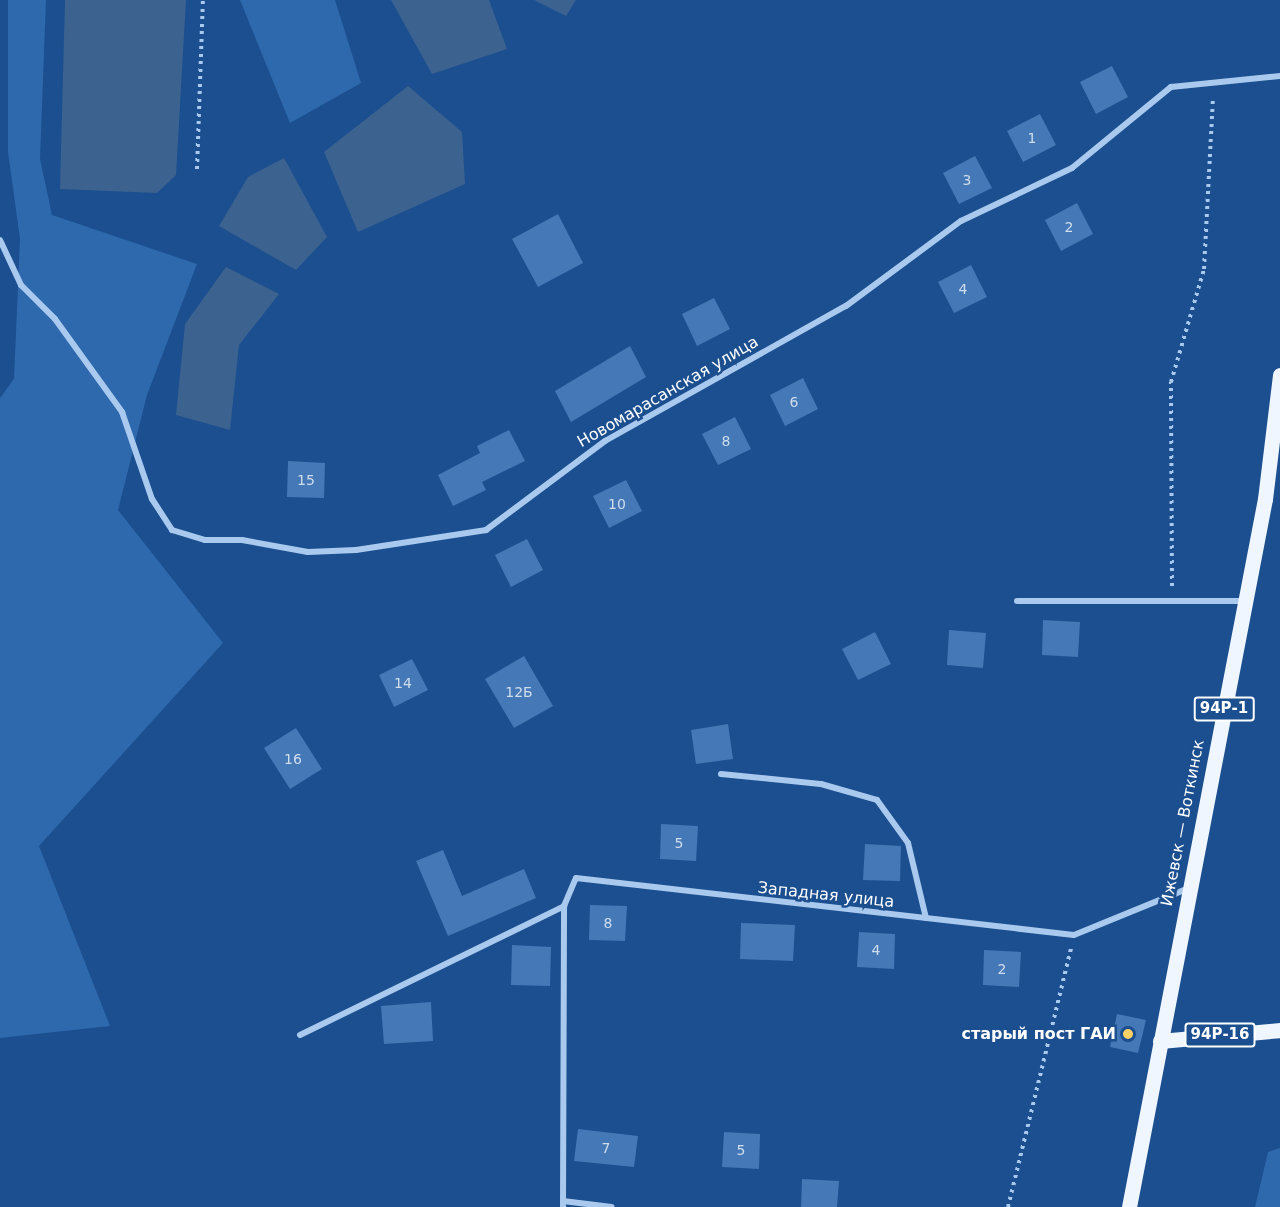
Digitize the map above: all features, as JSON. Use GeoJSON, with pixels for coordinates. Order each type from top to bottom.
{"type":"FeatureCollection","features":[{"type":"Feature","properties":{"kind":"main road","name":"Ижевск — Воткинск"},"geometry":{"type":"LineString","coordinates":[[1129,1207],[1188,888],[1265,499],[1280,375]]}},
{"type":"Feature","properties":{"kind":"main road","name":"94Р-16"},"geometry":{"type":"LineString","coordinates":[[1161,1041],[1280,1030]]}},
{"type":"Feature","properties":{"kind":"street","name":"Новомарасанская улица"},"geometry":{"type":"LineString","coordinates":[[0,240],[21,285],[55,319],[122,412],[152,499],[172,530],[205,540],[242,540],[308,552],[356,550],[486,530],[605,441],[846,306],[961,222],[1072,168],[1171,87],[1214,79],[1280,76]]}},
{"type":"Feature","properties":{"kind":"street"},"geometry":{"type":"LineString","coordinates":[[1017,601],[1172,599],[1245,601]]}},
{"type":"Feature","properties":{"kind":"street"},"geometry":{"type":"LineString","coordinates":[[721,774],[821,784],[876,800],[908,843],[926,918]]}},
{"type":"Feature","properties":{"kind":"street","name":"Западная улица"},"geometry":{"type":"LineString","coordinates":[[564,906],[576,878],[1074,935]]}},
{"type":"Feature","properties":{"kind":"street"},"geometry":{"type":"LineString","coordinates":[[1074,935],[1188,888]]}},
{"type":"Feature","properties":{"kind":"street"},"geometry":{"type":"LineString","coordinates":[[300,1035],[564,906],[563,1204],[612,1207]]}},
{"type":"Feature","properties":{"kind":"path"},"geometry":{"type":"LineString","coordinates":[[196,169],[203,0]]}},
{"type":"Feature","properties":{"kind":"path"},"geometry":{"type":"LineString","coordinates":[[1172,599],[1171,382],[1204,269],[1214,79]]}},
{"type":"Feature","properties":{"kind":"path"},"geometry":{"type":"LineString","coordinates":[[1008,1207],[1074,935]]}},
{"type":"Feature","properties":{"kind":"shaded area"},"geometry":{"type":"Polygon","coordinates":[[[8,0],[46,0],[40,159],[52,215],[197,264],[147,395],[118,510],[223,643],[39,846],[110,1026],[0,1038],[0,398],[14,379],[20,239],[8,152],[8,0]]]}},
{"type":"Feature","properties":{"kind":"shaded area"},"geometry":{"type":"Polygon","coordinates":[[[65,0],[186,0],[176,175],[157,193],[60,189],[65,0]]]}},
{"type":"Feature","properties":{"kind":"shaded area"},"geometry":{"type":"Polygon","coordinates":[[[240,0],[335,0],[361,83],[290,123],[240,0]]]}},
{"type":"Feature","properties":{"kind":"shaded area"},"geometry":{"type":"Polygon","coordinates":[[[391,0],[489,0],[507,49],[432,74],[391,0]]]}},
{"type":"Feature","properties":{"kind":"shaded area"},"geometry":{"type":"Polygon","coordinates":[[[534,0],[576,0],[566,16],[534,0]]]}},
{"type":"Feature","properties":{"kind":"shaded area"},"geometry":{"type":"Polygon","coordinates":[[[408,86],[462,132],[465,184],[358,232],[324,152],[408,86]]]}},
{"type":"Feature","properties":{"kind":"shaded area"},"geometry":{"type":"Polygon","coordinates":[[[284,158],[327,237],[296,270],[219,226],[248,177],[284,158]]]}},
{"type":"Feature","properties":{"kind":"shaded area"},"geometry":{"type":"Polygon","coordinates":[[[226,267],[279,294],[239,345],[230,430],[176,415],[185,324],[226,267]]]}},
{"type":"Feature","properties":{"kind":"shaded area"},"geometry":{"type":"Polygon","coordinates":[[[1280,1148],[1280,1207],[1255,1207],[1268,1152],[1280,1148]]]}},
{"type":"Feature","properties":{"kind":"building"},"geometry":{"type":"Polygon","coordinates":[[[1112,66],[1128,97],[1096,114],[1080,82],[1112,66]]]}},
{"type":"Feature","properties":{"kind":"building"},"geometry":{"type":"Polygon","coordinates":[[[1040,114],[1056,145],[1023,162],[1007,131],[1040,114]]]}},
{"type":"Feature","properties":{"kind":"building"},"geometry":{"type":"Polygon","coordinates":[[[975,156],[992,188],[959,204],[943,173],[975,156]]]}},
{"type":"Feature","properties":{"kind":"building"},"geometry":{"type":"Polygon","coordinates":[[[1077,203],[1093,234],[1061,251],[1045,220],[1077,203]]]}},
{"type":"Feature","properties":{"kind":"building"},"geometry":{"type":"Polygon","coordinates":[[[558,214],[583,263],[538,287],[512,239],[558,214]]]}},
{"type":"Feature","properties":{"kind":"building"},"geometry":{"type":"Polygon","coordinates":[[[971,265],[987,297],[954,313],[938,282],[971,265]]]}},
{"type":"Feature","properties":{"kind":"building"},"geometry":{"type":"Polygon","coordinates":[[[714,298],[730,329],[697,346],[682,314],[714,298]]]}},
{"type":"Feature","properties":{"kind":"building"},"geometry":{"type":"Polygon","coordinates":[[[630,346],[646,377],[571,422],[555,391],[630,346]]]}},
{"type":"Feature","properties":{"kind":"building"},"geometry":{"type":"Polygon","coordinates":[[[803,378],[818,409],[785,426],[770,395],[803,378]]]}},
{"type":"Feature","properties":{"kind":"building"},"geometry":{"type":"Polygon","coordinates":[[[735,417],[751,449],[718,465],[702,434],[735,417]]]}},
{"type":"Feature","properties":{"kind":"building"},"geometry":{"type":"Polygon","coordinates":[[[509,430],[525,461],[482,482],[486,490],[453,506],[438,475],[480,453],[477,446],[509,430]]]}},
{"type":"Feature","properties":{"kind":"building"},"geometry":{"type":"Polygon","coordinates":[[[288,461],[325,463],[324,498],[287,497],[288,461]]]}},
{"type":"Feature","properties":{"kind":"building"},"geometry":{"type":"Polygon","coordinates":[[[626,480],[642,511],[609,528],[593,496],[626,480]]]}},
{"type":"Feature","properties":{"kind":"building"},"geometry":{"type":"Polygon","coordinates":[[[527,539],[543,570],[511,587],[495,555],[527,539]]]}},
{"type":"Feature","properties":{"kind":"building"},"geometry":{"type":"Polygon","coordinates":[[[1043,620],[1080,622],[1078,657],[1042,655],[1043,620]]]}},
{"type":"Feature","properties":{"kind":"building"},"geometry":{"type":"Polygon","coordinates":[[[949,630],[986,633],[983,668],[947,665],[949,630]]]}},
{"type":"Feature","properties":{"kind":"building"},"geometry":{"type":"Polygon","coordinates":[[[875,632],[891,664],[858,680],[842,649],[875,632]]]}},
{"type":"Feature","properties":{"kind":"building"},"geometry":{"type":"Polygon","coordinates":[[[524,656],[553,706],[514,728],[485,679],[524,656]]]}},
{"type":"Feature","properties":{"kind":"building"},"geometry":{"type":"Polygon","coordinates":[[[412,659],[428,690],[394,707],[379,675],[412,659]]]}},
{"type":"Feature","properties":{"kind":"building"},"geometry":{"type":"Polygon","coordinates":[[[728,724],[733,759],[696,764],[691,730],[728,724]]]}},
{"type":"Feature","properties":{"kind":"building"},"geometry":{"type":"Polygon","coordinates":[[[296,728],[322,769],[290,789],[264,748],[296,728]]]}},
{"type":"Feature","properties":{"kind":"building"},"geometry":{"type":"Polygon","coordinates":[[[661,824],[698,826],[696,861],[660,859],[661,824]]]}},
{"type":"Feature","properties":{"kind":"building"},"geometry":{"type":"Polygon","coordinates":[[[865,844],[901,846],[900,881],[863,880],[865,844]]]}},
{"type":"Feature","properties":{"kind":"building"},"geometry":{"type":"Polygon","coordinates":[[[443,850],[462,896],[524,869],[536,898],[448,936],[416,861],[443,850]]]}},
{"type":"Feature","properties":{"kind":"building"},"geometry":{"type":"Polygon","coordinates":[[[590,905],[627,906],[625,941],[589,940],[590,905]]]}},
{"type":"Feature","properties":{"kind":"building"},"geometry":{"type":"Polygon","coordinates":[[[741,923],[795,925],[793,961],[740,959],[741,923]]]}},
{"type":"Feature","properties":{"kind":"building"},"geometry":{"type":"Polygon","coordinates":[[[859,932],[895,934],[894,969],[857,967],[859,932]]]}},
{"type":"Feature","properties":{"kind":"building"},"geometry":{"type":"Polygon","coordinates":[[[512,945],[551,947],[550,986],[511,985],[512,945]]]}},
{"type":"Feature","properties":{"kind":"building"},"geometry":{"type":"Polygon","coordinates":[[[984,950],[1021,952],[1019,987],[983,985],[984,950]]]}},
{"type":"Feature","properties":{"kind":"building"},"geometry":{"type":"Polygon","coordinates":[[[431,1002],[433,1041],[384,1044],[381,1006],[431,1002]]]}},
{"type":"Feature","properties":{"kind":"building","name":"старый пост ГАИ"},"geometry":{"type":"Polygon","coordinates":[[[1117,1014],[1146,1020],[1138,1053],[1110,1047],[1117,1014]]]}},
{"type":"Feature","properties":{"kind":"building"},"geometry":{"type":"Polygon","coordinates":[[[578,1129],[638,1136],[634,1167],[574,1161],[578,1129]]]}},
{"type":"Feature","properties":{"kind":"building"},"geometry":{"type":"Polygon","coordinates":[[[724,1132],[760,1134],[759,1169],[722,1167],[724,1132]]]}},
{"type":"Feature","properties":{"kind":"building"},"geometry":{"type":"Polygon","coordinates":[[[802,1179],[839,1181],[837,1207],[801,1207],[802,1179]]]}},
{"type":"Feature","properties":{"kind":"place","name":"старый пост ГАИ"},"geometry":{"type":"Point","coordinates":[1128,1034]}}]}
